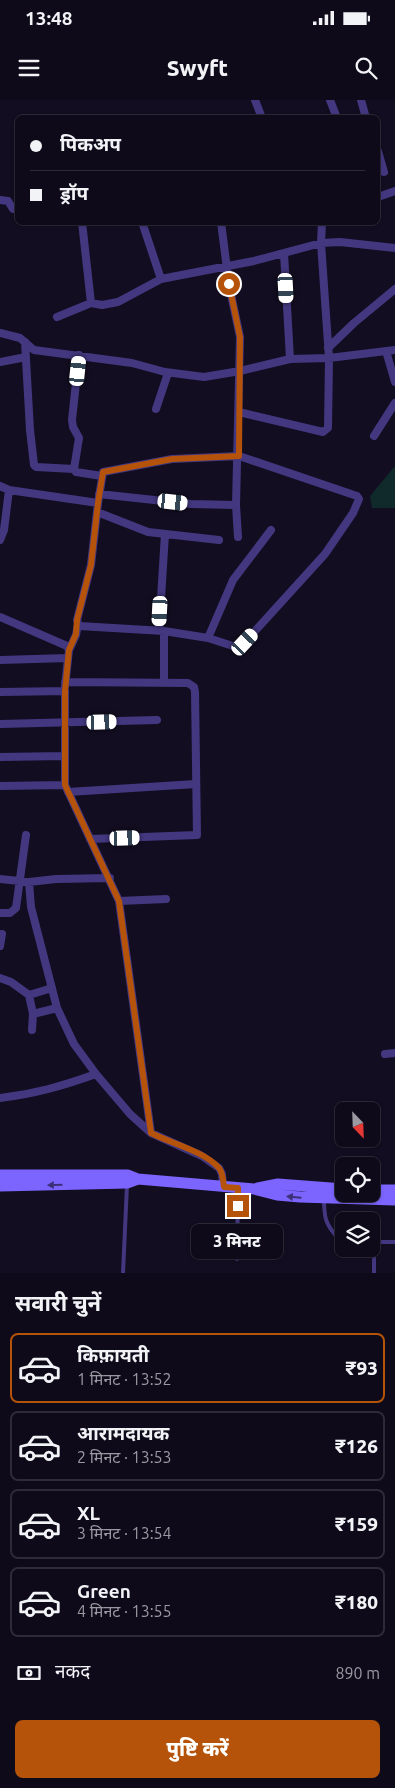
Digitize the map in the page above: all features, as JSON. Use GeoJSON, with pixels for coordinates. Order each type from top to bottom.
{"type":"FeatureCollection","features":[{"type":"Feature","properties":{"kind":"main road"},"geometry":{"type":"LineString","coordinates":[[0,1175],[128,1175],[132,1181]]}},
{"type":"Feature","properties":{"kind":"main road"},"geometry":{"type":"LineString","coordinates":[[0,1186],[132,1181],[254,1189],[276,1195],[395,1200]]}},
{"type":"Feature","properties":{"kind":"main road"},"geometry":{"type":"LineString","coordinates":[[254,1189],[278,1184],[335,1189]]}},
{"type":"Feature","properties":{"kind":"main road"},"geometry":{"type":"LineString","coordinates":[[380,1190],[395,1190]]}},
{"type":"Feature","properties":{"kind":"street"},"geometry":{"type":"LineString","coordinates":[[255,100],[261,115]]}},
{"type":"Feature","properties":{"kind":"street"},"geometry":{"type":"LineString","coordinates":[[330,100],[336,115]]}},
{"type":"Feature","properties":{"kind":"street"},"geometry":{"type":"LineString","coordinates":[[360,100],[365,115]]}},
{"type":"Feature","properties":{"kind":"street"},"geometry":{"type":"LineString","coordinates":[[380,158],[384,172]]}},
{"type":"Feature","properties":{"kind":"street"},"geometry":{"type":"LineString","coordinates":[[380,196],[395,191]]}},
{"type":"Feature","properties":{"kind":"street"},"geometry":{"type":"LineString","coordinates":[[0,200],[8,201],[13,209],[15,209]]}},
{"type":"Feature","properties":{"kind":"street"},"geometry":{"type":"LineString","coordinates":[[82,225],[91,303]]}},
{"type":"Feature","properties":{"kind":"street"},"geometry":{"type":"LineString","coordinates":[[143,225],[162,280]]}},
{"type":"Feature","properties":{"kind":"street"},"geometry":{"type":"LineString","coordinates":[[221,225],[232,306],[240,337],[239,456],[236,505],[238,537]]}},
{"type":"Feature","properties":{"kind":"street"},"geometry":{"type":"LineString","coordinates":[[239,412],[323,432],[326,431],[329,425],[329,358],[321,244],[322,225]]}},
{"type":"Feature","properties":{"kind":"street"},"geometry":{"type":"LineString","coordinates":[[57,317],[91,303],[102,305],[118,302],[162,280],[321,244],[340,242],[395,248]]}},
{"type":"Feature","properties":{"kind":"street"},"geometry":{"type":"LineString","coordinates":[[284,253],[290,358]]}},
{"type":"Feature","properties":{"kind":"street"},"geometry":{"type":"LineString","coordinates":[[328,348],[354,323],[395,289]]}},
{"type":"Feature","properties":{"kind":"street"},"geometry":{"type":"LineString","coordinates":[[0,333],[18,337],[34,350],[132,363],[168,373],[204,377],[240,371],[290,358],[329,358],[395,350]]}},
{"type":"Feature","properties":{"kind":"street"},"geometry":{"type":"LineString","coordinates":[[25,342],[34,465],[36,467],[74,470],[76,472],[102,476]]}},
{"type":"Feature","properties":{"kind":"street"},"geometry":{"type":"LineString","coordinates":[[386,351],[395,382]]}},
{"type":"Feature","properties":{"kind":"street"},"geometry":{"type":"LineString","coordinates":[[74,470],[78,438],[72,420],[79,355]]}},
{"type":"Feature","properties":{"kind":"street"},"geometry":{"type":"LineString","coordinates":[[0,362],[26,357]]}},
{"type":"Feature","properties":{"kind":"street"},"geometry":{"type":"LineString","coordinates":[[156,409],[168,373]]}},
{"type":"Feature","properties":{"kind":"street"},"geometry":{"type":"LineString","coordinates":[[374,436],[395,404]]}},
{"type":"Feature","properties":{"kind":"street"},"geometry":{"type":"LineString","coordinates":[[78,624],[81,627],[161,631],[208,638],[236,647],[245,642],[325,554],[353,513],[359,500],[356,496],[239,456],[172,459],[105,471],[102,476],[91,565],[77,620],[76,634],[68,654],[65,687],[66,788],[110,878],[119,901],[151,1133]]}},
{"type":"Feature","properties":{"kind":"street"},"geometry":{"type":"LineString","coordinates":[[0,486],[9,490],[98,503]]}},
{"type":"Feature","properties":{"kind":"street"},"geometry":{"type":"LineString","coordinates":[[0,540],[4,530],[9,490]]}},
{"type":"Feature","properties":{"kind":"street"},"geometry":{"type":"LineString","coordinates":[[99,494],[191,504],[236,505]]}},
{"type":"Feature","properties":{"kind":"street"},"geometry":{"type":"LineString","coordinates":[[97,512],[118,519],[141,531],[219,540]]}},
{"type":"Feature","properties":{"kind":"street"},"geometry":{"type":"LineString","coordinates":[[208,638],[233,580],[271,530]]}},
{"type":"Feature","properties":{"kind":"street"},"geometry":{"type":"LineString","coordinates":[[164,683],[161,631],[165,534]]}},
{"type":"Feature","properties":{"kind":"street"},"geometry":{"type":"LineString","coordinates":[[0,617],[64,644],[68,654]]}},
{"type":"Feature","properties":{"kind":"street"},"geometry":{"type":"LineString","coordinates":[[0,660],[68,654]]}},
{"type":"Feature","properties":{"kind":"street"},"geometry":{"type":"LineString","coordinates":[[0,692],[164,683],[188,684],[194,687],[197,835],[90,839]]}},
{"type":"Feature","properties":{"kind":"street"},"geometry":{"type":"LineString","coordinates":[[0,724],[157,720]]}},
{"type":"Feature","properties":{"kind":"street"},"geometry":{"type":"LineString","coordinates":[[0,757],[65,756]]}},
{"type":"Feature","properties":{"kind":"street"},"geometry":{"type":"LineString","coordinates":[[0,786],[66,788],[196,784]]}},
{"type":"Feature","properties":{"kind":"street"},"geometry":{"type":"LineString","coordinates":[[0,912],[10,913],[16,908],[26,835]]}},
{"type":"Feature","properties":{"kind":"street"},"geometry":{"type":"LineString","coordinates":[[0,879],[29,882],[56,879],[110,878]]}},
{"type":"Feature","properties":{"kind":"street"},"geometry":{"type":"LineString","coordinates":[[29,882],[31,907],[57,1008],[74,1044],[96,1074],[130,1114],[151,1133],[202,1156],[219,1168],[224,1187]]}},
{"type":"Feature","properties":{"kind":"street"},"geometry":{"type":"LineString","coordinates":[[119,901],[166,899]]}},
{"type":"Feature","properties":{"kind":"street"},"geometry":{"type":"LineString","coordinates":[[0,946],[2,934]]}},
{"type":"Feature","properties":{"kind":"street"},"geometry":{"type":"LineString","coordinates":[[0,978],[12,982],[29,995],[33,1014],[32,1030]]}},
{"type":"Feature","properties":{"kind":"street"},"geometry":{"type":"LineString","coordinates":[[29,995],[52,988]]}},
{"type":"Feature","properties":{"kind":"street"},"geometry":{"type":"LineString","coordinates":[[33,1014],[57,1008]]}},
{"type":"Feature","properties":{"kind":"street"},"geometry":{"type":"LineString","coordinates":[[385,1054],[395,1053]]}},
{"type":"Feature","properties":{"kind":"street"},"geometry":{"type":"LineString","coordinates":[[0,1098],[27,1095],[51,1089],[96,1074]]}},
{"type":"Feature","properties":{"kind":"lane"},"geometry":{"type":"LineString","coordinates":[[123,1273],[132,1181]]}},
{"type":"Feature","properties":{"kind":"lane"},"geometry":{"type":"LineString","coordinates":[[237,1259],[238,1188]]}},
{"type":"Feature","properties":{"kind":"lane"},"geometry":{"type":"LineString","coordinates":[[324,1198],[324,1217],[335,1234]]}},
{"type":"Feature","properties":{"kind":"lane"},"geometry":{"type":"LineString","coordinates":[[380,1242],[395,1242]]}},
{"type":"Feature","properties":{"kind":"lane"},"geometry":{"type":"LineString","coordinates":[[374,1257],[374,1273]]}},
{"type":"Feature","properties":{"kind":"green space"},"geometry":{"type":"Polygon","coordinates":[[[395,466],[395,508],[372,508],[370,496],[395,466]]]}},
{"type":"Feature","properties":{"kind":"route"},"geometry":{"type":"LineString","coordinates":[[229,284],[232,306],[240,337],[239,456],[172,459],[103,472],[91,565],[77,620],[76,634],[69,650],[65,682],[65,785],[110,878],[119,901],[151,1133],[202,1156],[219,1168],[224,1187],[238,1188],[238,1206]]}}]}
